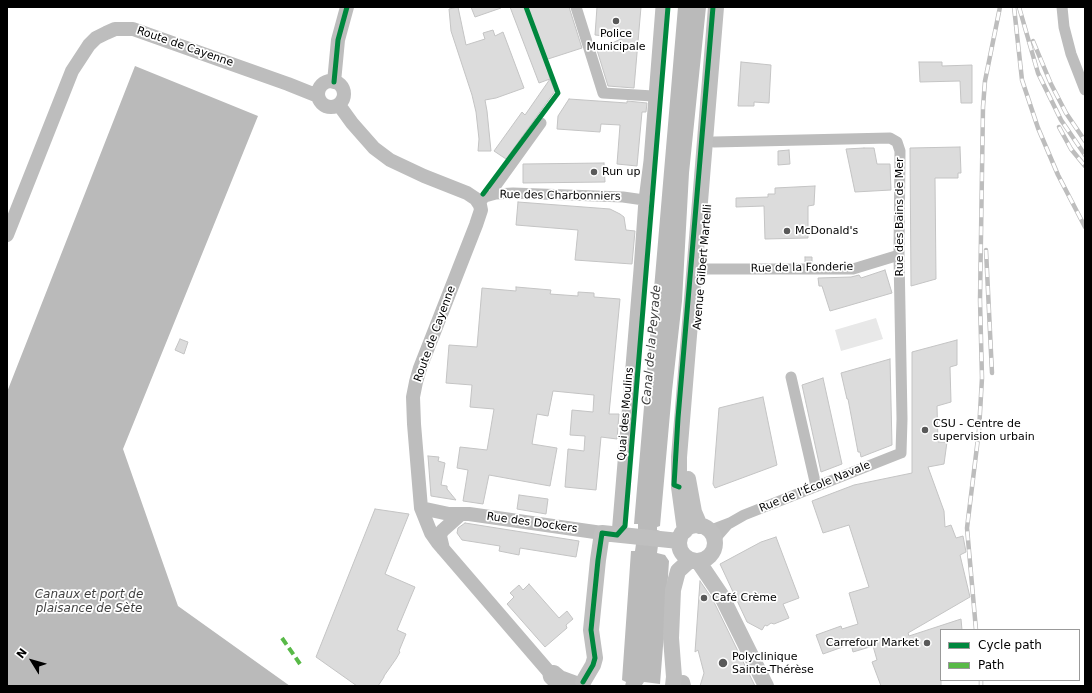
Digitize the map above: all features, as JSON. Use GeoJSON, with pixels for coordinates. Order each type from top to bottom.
{"type":"FeatureCollection","features":[{"type":"Feature","properties":{"kind":"main road","name":"Avenue Gilbert Martelli"},"geometry":{"type":"LineString","coordinates":[[682,536],[679,457],[716,7]]}},
{"type":"Feature","properties":{"kind":"main road","name":"Avenue Gilbert Martelli"},"geometry":{"type":"LineString","coordinates":[[721,595],[714,570],[709,537],[694,512],[688,482],[688,468],[690,416],[725,7]]}},
{"type":"Feature","properties":{"kind":"main road"},"geometry":{"type":"LineString","coordinates":[[680,685],[674,677],[671,638],[673,590],[678,571],[694,560],[708,557],[709,537],[689,527],[682,536],[679,545],[683,554],[694,560],[721,595],[766,686]]}},
{"type":"Feature","properties":{"kind":"main road"},"geometry":{"type":"LineString","coordinates":[[617,535],[662,539],[682,536]]}},
{"type":"Feature","properties":{"kind":"main road","name":"Quai des Moulins"},"geometry":{"type":"LineString","coordinates":[[583,685],[595,658],[591,630],[598,565],[617,535]]}},
{"type":"Feature","properties":{"kind":"street"},"geometry":{"type":"LineString","coordinates":[[334,82],[338,40],[348,7]]}},
{"type":"Feature","properties":{"kind":"street"},"geometry":{"type":"LineString","coordinates":[[576,7],[603,93],[654,96]]}},
{"type":"Feature","properties":{"kind":"street","name":"Quai des Moulins"},"geometry":{"type":"LineString","coordinates":[[617,535],[661,7]]}},
{"type":"Feature","properties":{"kind":"street"},"geometry":{"type":"LineString","coordinates":[[1062,7],[1064,26],[1069,48],[1085,90]]}},
{"type":"Feature","properties":{"kind":"street","name":"Route de Cayenne"},"geometry":{"type":"LineString","coordinates":[[7,235],[72,71],[88,45],[106,32],[115,29],[133,29],[318,96],[324,105],[329,107],[339,105]]}},
{"type":"Feature","properties":{"kind":"street"},"geometry":{"type":"LineString","coordinates":[[318,96],[324,83],[334,82],[339,84],[344,92],[342,101],[339,105],[352,123],[374,148],[390,160],[424,176],[461,190],[479,202]]}},
{"type":"Feature","properties":{"kind":"street"},"geometry":{"type":"LineString","coordinates":[[496,194],[495,187],[541,123]]}},
{"type":"Feature","properties":{"kind":"street","name":"Rue des Bains de Mer"},"geometry":{"type":"LineString","coordinates":[[714,142],[890,138],[897,142],[900,151],[899,256],[902,420],[901,453]]}},
{"type":"Feature","properties":{"kind":"street","name":"Rue des Charbonniers"},"geometry":{"type":"LineString","coordinates":[[479,202],[485,197],[496,194],[513,193],[623,197],[644,200]]}},
{"type":"Feature","properties":{"kind":"street","name":"Route de Cayenne"},"geometry":{"type":"LineString","coordinates":[[479,202],[481,210],[476,225],[420,368],[416,382],[414,397],[414,424],[422,508],[431,533],[442,549],[549,672],[550,676],[559,686]]}},
{"type":"Feature","properties":{"kind":"street","name":"Rue de la Fonderie"},"geometry":{"type":"LineString","coordinates":[[703,269],[853,269],[899,256]]}},
{"type":"Feature","properties":{"kind":"street"},"geometry":{"type":"LineString","coordinates":[[792,377],[816,486]]}},
{"type":"Feature","properties":{"kind":"street","name":"Rue de l'École Navale"},"geometry":{"type":"LineString","coordinates":[[709,537],[730,522],[744,515],[901,453]]}},
{"type":"Feature","properties":{"kind":"street","name":"Rue des Dockers"},"geometry":{"type":"LineString","coordinates":[[422,508],[449,514],[469,514],[617,535]]}},
{"type":"Feature","properties":{"kind":"street"},"geometry":{"type":"LineString","coordinates":[[442,549],[440,536],[442,530],[461,514]]}},
{"type":"Feature","properties":{"kind":"street","name":"Route de Cayenne"},"geometry":{"type":"LineString","coordinates":[[549,672],[554,672],[560,677],[583,685]]}},
{"type":"Feature","properties":{"kind":"shaded area"},"geometry":{"type":"Polygon","coordinates":[[[876,318],[883,339],[841,351],[835,330],[876,318]]]}},
{"type":"Feature","properties":{"kind":"water","name":"Canal de la Peyrade"},"geometry":{"type":"Polygon","coordinates":[[[678,7],[706,7],[689,173],[682,301],[660,526],[657,527],[657,530],[660,531],[657,553],[665,555],[669,561],[666,608],[660,684],[644,682],[639,686],[625,686],[626,682],[622,680],[631,551],[635,551],[638,530],[638,524],[634,524],[678,7]]]}},
{"type":"Feature","properties":{"kind":"water","name":"Canaux et port de plaisance de Sète"},"geometry":{"type":"Polygon","coordinates":[[[135,66],[258,116],[123,449],[178,606],[290,686],[7,686],[7,392],[135,66]]]}},
{"type":"Feature","properties":{"kind":"building"},"geometry":{"type":"Polygon","coordinates":[[[458,7],[466,45],[485,39],[483,33],[493,30],[495,36],[503,32],[524,88],[496,98],[485,100],[491,151],[478,151],[479,139],[476,112],[451,31],[449,9],[458,7]]]}},
{"type":"Feature","properties":{"kind":"building"},"geometry":{"type":"Polygon","coordinates":[[[471,7],[500,7],[501,8],[475,17],[471,7]]]}},
{"type":"Feature","properties":{"kind":"building"},"geometry":{"type":"Polygon","coordinates":[[[510,7],[569,7],[582,48],[545,60],[550,79],[539,83],[510,7]]]}},
{"type":"Feature","properties":{"kind":"building"},"geometry":{"type":"Polygon","coordinates":[[[597,7],[641,7],[634,88],[608,86],[597,50],[623,38],[595,35],[597,7]]]}},
{"type":"Feature","properties":{"kind":"building"},"geometry":{"type":"Polygon","coordinates":[[[741,62],[771,65],[769,103],[754,102],[754,106],[738,106],[741,62]]]}},
{"type":"Feature","properties":{"kind":"building"},"geometry":{"type":"Polygon","coordinates":[[[919,62],[942,62],[942,66],[972,65],[972,103],[961,103],[960,81],[920,82],[919,62]]]}},
{"type":"Feature","properties":{"kind":"building"},"geometry":{"type":"Polygon","coordinates":[[[550,79],[555,91],[506,159],[494,151],[522,112],[525,115],[550,79]]]}},
{"type":"Feature","properties":{"kind":"building"},"geometry":{"type":"Polygon","coordinates":[[[569,99],[647,103],[646,112],[642,112],[637,166],[617,164],[620,125],[601,124],[600,132],[557,129],[558,116],[569,99]]]}},
{"type":"Feature","properties":{"kind":"building"},"geometry":{"type":"Polygon","coordinates":[[[960,147],[961,173],[958,173],[958,178],[935,178],[936,279],[911,286],[910,148],[960,147]]]}},
{"type":"Feature","properties":{"kind":"building"},"geometry":{"type":"Polygon","coordinates":[[[874,148],[877,164],[890,164],[891,190],[855,192],[846,149],[874,148]]]}},
{"type":"Feature","properties":{"kind":"building"},"geometry":{"type":"Polygon","coordinates":[[[789,150],[790,164],[778,165],[778,151],[789,150]]]}},
{"type":"Feature","properties":{"kind":"building"},"geometry":{"type":"Polygon","coordinates":[[[604,163],[605,182],[523,183],[523,164],[604,163]]]}},
{"type":"Feature","properties":{"kind":"building"},"geometry":{"type":"Polygon","coordinates":[[[815,186],[814,205],[808,206],[808,238],[765,239],[764,206],[736,207],[736,198],[768,197],[768,194],[775,194],[775,188],[815,186]]]}},
{"type":"Feature","properties":{"kind":"building"},"geometry":{"type":"Polygon","coordinates":[[[518,202],[610,209],[620,214],[624,217],[626,230],[635,231],[632,264],[575,260],[578,230],[516,225],[518,202]]]}},
{"type":"Feature","properties":{"kind":"building"},"geometry":{"type":"Polygon","coordinates":[[[805,257],[812,257],[812,262],[805,262],[805,257]]]}},
{"type":"Feature","properties":{"kind":"building"},"geometry":{"type":"Polygon","coordinates":[[[885,270],[892,293],[830,311],[822,286],[819,286],[818,278],[851,277],[859,275],[861,278],[885,270]]]}},
{"type":"Feature","properties":{"kind":"building"},"geometry":{"type":"Polygon","coordinates":[[[516,287],[551,290],[550,294],[578,296],[578,292],[594,293],[594,297],[620,299],[609,414],[619,414],[617,439],[601,437],[596,490],[565,487],[568,449],[584,451],[585,436],[570,435],[572,410],[593,412],[594,395],[553,391],[548,416],[537,414],[532,444],[557,448],[550,486],[489,475],[483,504],[463,501],[468,470],[457,468],[460,447],[487,450],[494,409],[470,407],[472,385],[446,383],[449,345],[477,347],[482,288],[516,291],[516,287]]]}},
{"type":"Feature","properties":{"kind":"building"},"geometry":{"type":"Polygon","coordinates":[[[180,339],[188,342],[184,354],[175,350],[180,339]]]}},
{"type":"Feature","properties":{"kind":"building"},"geometry":{"type":"Polygon","coordinates":[[[957,340],[957,365],[950,367],[951,402],[937,406],[938,442],[947,442],[944,464],[928,467],[944,511],[945,527],[951,525],[956,538],[963,536],[966,552],[960,555],[970,597],[908,633],[909,636],[961,619],[962,629],[940,629],[941,686],[881,686],[872,662],[877,660],[873,646],[853,652],[851,644],[823,654],[816,635],[841,626],[842,629],[858,624],[849,593],[869,587],[849,525],[823,533],[812,501],[854,485],[912,473],[912,352],[957,340]]]}},
{"type":"Feature","properties":{"kind":"building"},"geometry":{"type":"Polygon","coordinates":[[[890,359],[892,445],[861,457],[860,452],[858,452],[848,399],[841,373],[890,359]]]}},
{"type":"Feature","properties":{"kind":"building"},"geometry":{"type":"Polygon","coordinates":[[[823,378],[842,464],[821,472],[802,385],[823,378]]]}},
{"type":"Feature","properties":{"kind":"building"},"geometry":{"type":"Polygon","coordinates":[[[763,397],[777,465],[715,488],[713,484],[719,408],[763,397]]]}},
{"type":"Feature","properties":{"kind":"building"},"geometry":{"type":"Polygon","coordinates":[[[428,456],[439,457],[438,461],[445,463],[441,485],[447,486],[447,489],[456,500],[431,496],[428,456]]]}},
{"type":"Feature","properties":{"kind":"building"},"geometry":{"type":"Polygon","coordinates":[[[519,495],[548,499],[546,514],[517,509],[519,495]]]}},
{"type":"Feature","properties":{"kind":"building"},"geometry":{"type":"Polygon","coordinates":[[[375,509],[409,514],[385,574],[415,587],[397,630],[406,634],[396,659],[378,686],[357,686],[316,657],[375,509]]]}},
{"type":"Feature","properties":{"kind":"building"},"geometry":{"type":"Polygon","coordinates":[[[465,523],[579,541],[576,557],[520,548],[519,555],[499,551],[500,546],[462,540],[457,533],[458,528],[465,523]]]}},
{"type":"Feature","properties":{"kind":"building"},"geometry":{"type":"Polygon","coordinates":[[[776,537],[799,598],[783,604],[789,618],[774,624],[771,623],[767,626],[765,625],[762,630],[747,622],[720,564],[761,542],[776,537]]]}},
{"type":"Feature","properties":{"kind":"building"},"geometry":{"type":"Polygon","coordinates":[[[700,581],[713,600],[755,686],[700,686],[704,673],[698,650],[695,652],[700,581]]]}},
{"type":"Feature","properties":{"kind":"building"},"geometry":{"type":"Polygon","coordinates":[[[529,584],[559,618],[567,611],[573,619],[566,625],[567,628],[545,647],[507,604],[514,597],[510,593],[519,585],[523,590],[529,584]]]}},
{"type":"Feature","properties":{"kind":"railway"},"geometry":{"type":"LineString","coordinates":[[976,629],[967,528],[979,430],[982,378],[980,300],[983,107],[985,81],[1000,7]]}},
{"type":"Feature","properties":{"kind":"railway"},"geometry":{"type":"LineString","coordinates":[[1014,7],[1022,80],[1038,128],[1058,175],[1085,227]]}},
{"type":"Feature","properties":{"kind":"railway"},"geometry":{"type":"LineString","coordinates":[[1019,7],[1038,73],[1061,120],[1085,155]]}},
{"type":"Feature","properties":{"kind":"railway"},"geometry":{"type":"LineString","coordinates":[[1033,41],[1051,84],[1066,113],[1085,141]]}},
{"type":"Feature","properties":{"kind":"railway"},"geometry":{"type":"LineString","coordinates":[[1059,127],[1071,149],[1085,166]]}},
{"type":"Feature","properties":{"kind":"railway"},"geometry":{"type":"LineString","coordinates":[[986,250],[992,373]]}},
{"type":"Feature","properties":{"kind":"railway"},"geometry":{"type":"LineString","coordinates":[[981,681],[981,686]]}},
{"type":"Feature","properties":{"kind":"marked path"},"geometry":{"type":"LineString","coordinates":[[282,638],[300,664]]}},
{"type":"Feature","properties":{"kind":"cycle path"},"geometry":{"type":"LineString","coordinates":[[334,82],[338,40],[347,7]]}},
{"type":"Feature","properties":{"kind":"cycle path"},"geometry":{"type":"LineString","coordinates":[[483,194],[558,93],[526,7]]}},
{"type":"Feature","properties":{"kind":"cycle path"},"geometry":{"type":"LineString","coordinates":[[583,682],[593,665],[595,658],[591,630],[602,533],[617,535],[625,526],[668,7]]}},
{"type":"Feature","properties":{"kind":"cycle path"},"geometry":{"type":"LineString","coordinates":[[679,487],[674,485],[678,418],[713,7]]}},
{"type":"Feature","properties":{"kind":"place","name":"Police Municipale"},"geometry":{"type":"Point","coordinates":[616,21]}},
{"type":"Feature","properties":{"kind":"place","name":"Run up"},"geometry":{"type":"Point","coordinates":[594,172]}},
{"type":"Feature","properties":{"kind":"place","name":"McDonald's"},"geometry":{"type":"Point","coordinates":[787,231]}},
{"type":"Feature","properties":{"kind":"place","name":"CSU - Centre de supervision urbain"},"geometry":{"type":"Point","coordinates":[925,430]}},
{"type":"Feature","properties":{"kind":"place","name":"Café Crème"},"geometry":{"type":"Point","coordinates":[704,598]}},
{"type":"Feature","properties":{"kind":"place","name":"Carrefour Market"},"geometry":{"type":"Point","coordinates":[927,643]}},
{"type":"Feature","properties":{"kind":"place","name":"Polyclinique Sainte-Thérèse"},"geometry":{"type":"Point","coordinates":[723,663]}}]}
